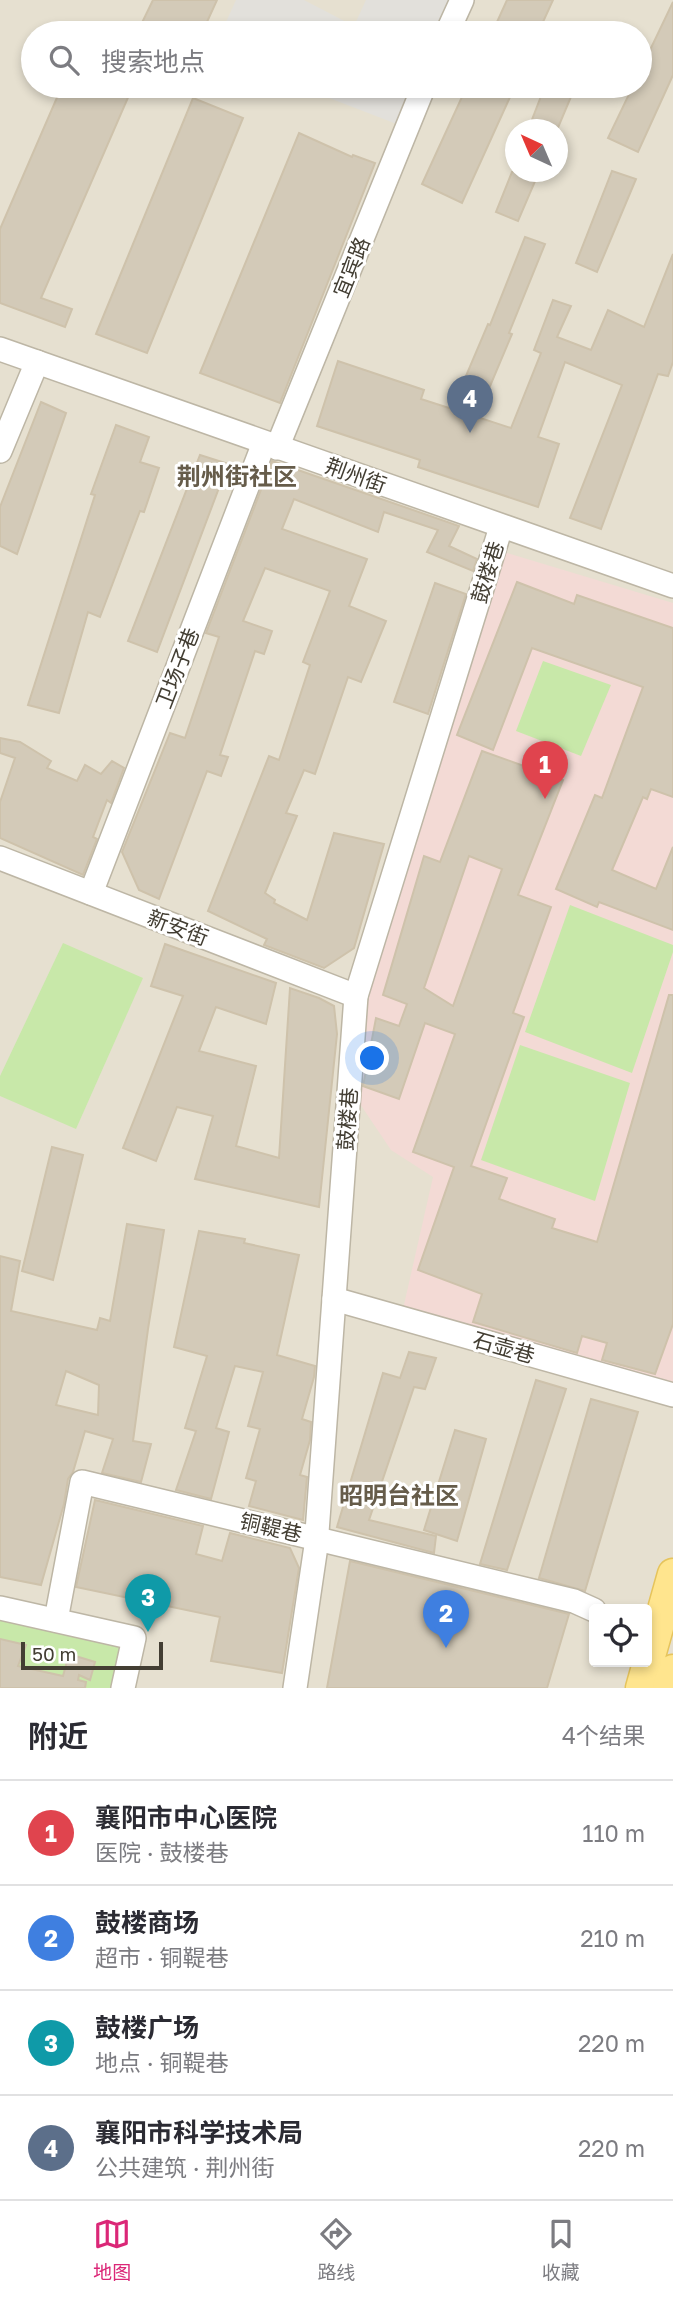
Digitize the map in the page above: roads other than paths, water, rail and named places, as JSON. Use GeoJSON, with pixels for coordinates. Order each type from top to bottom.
{"type":"FeatureCollection","features":[{"type":"Feature","properties":{"kind":"main road"},"geometry":{"type":"LineString","coordinates":[[652,1631],[673,1574]]}},
{"type":"Feature","properties":{"kind":"main road"},"geometry":{"type":"LineString","coordinates":[[641,1688],[645,1667]]}},
{"type":"Feature","properties":{"kind":"main road"},"geometry":{"type":"LineString","coordinates":[[668,1688],[673,1670]]}},
{"type":"Feature","properties":{"kind":"street"},"geometry":{"type":"LineString","coordinates":[[452,21],[462,0]]}},
{"type":"Feature","properties":{"kind":"street","name":"宜宾路"},"geometry":{"type":"LineString","coordinates":[[270,445],[419,98]]}},
{"type":"Feature","properties":{"kind":"street","name":"荆州街"},"geometry":{"type":"LineString","coordinates":[[0,349],[673,586]]}},
{"type":"Feature","properties":{"kind":"street"},"geometry":{"type":"LineString","coordinates":[[0,451],[37,362]]}},
{"type":"Feature","properties":{"kind":"street","name":"卫场子巷"},"geometry":{"type":"LineString","coordinates":[[91,893],[270,445]]}},
{"type":"Feature","properties":{"kind":"street","name":"鼓楼巷"},"geometry":{"type":"LineString","coordinates":[[295,1688],[317,1538],[356,996],[501,527]]}},
{"type":"Feature","properties":{"kind":"street","name":"新安街"},"geometry":{"type":"LineString","coordinates":[[0,858],[356,996]]}},
{"type":"Feature","properties":{"kind":"street","name":"石壶巷"},"geometry":{"type":"LineString","coordinates":[[334,1299],[673,1395]]}},
{"type":"Feature","properties":{"kind":"street","name":"铜鞮巷"},"geometry":{"type":"LineString","coordinates":[[56,1620],[82,1482],[574,1601],[589,1608]]}},
{"type":"Feature","properties":{"kind":"street"},"geometry":{"type":"LineString","coordinates":[[0,1608],[134,1638],[123,1688]]}},
{"type":"Feature","properties":{"kind":"place","name":"襄阳市科学技术局"},"geometry":{"type":"Point","coordinates":[470,433]}},
{"type":"Feature","properties":{"kind":"place","name":"襄阳市中心医院"},"geometry":{"type":"Point","coordinates":[545,799]}},
{"type":"Feature","properties":{"kind":"place","name":"鼓楼广场"},"geometry":{"type":"Point","coordinates":[148,1632]}},
{"type":"Feature","properties":{"kind":"place","name":"鼓楼商场"},"geometry":{"type":"Point","coordinates":[446,1648]}},
{"type":"Feature","properties":{"kind":"district","name":"荆州街社区"},"geometry":{"type":"Point","coordinates":[237,475]}},
{"type":"Feature","properties":{"kind":"district","name":"昭明台社区"},"geometry":{"type":"Point","coordinates":[399,1494]}}]}
